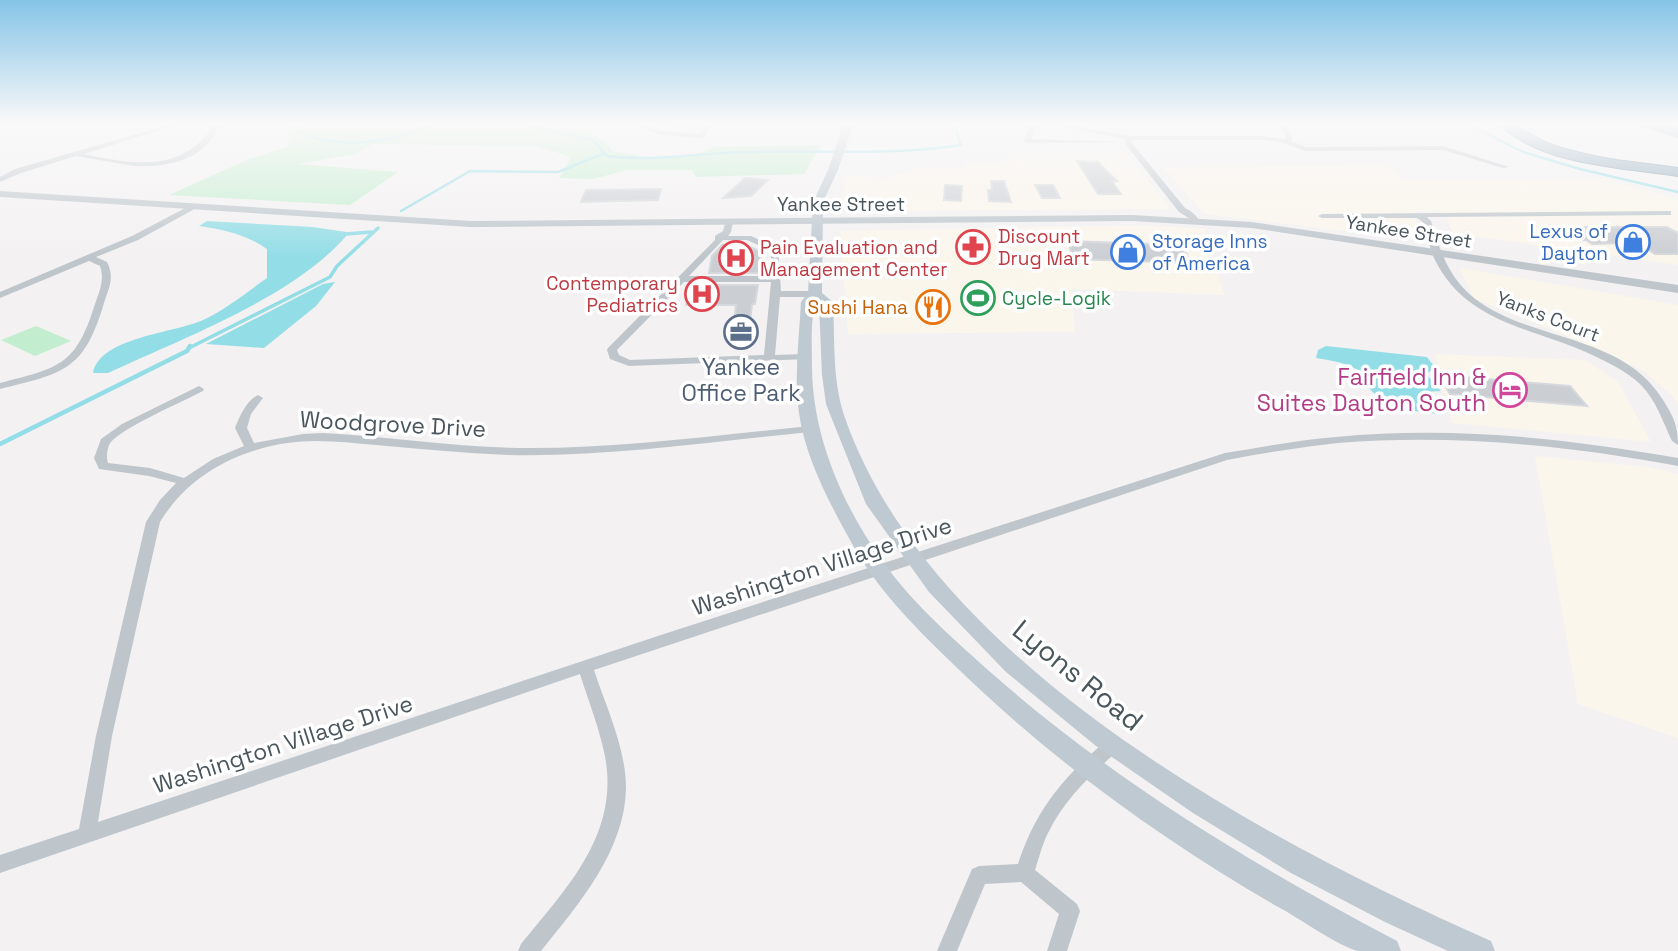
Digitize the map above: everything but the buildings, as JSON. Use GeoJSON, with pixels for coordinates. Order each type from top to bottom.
{"type":"FeatureCollection","features":[{"type":"Feature","properties":{"kind":"main road","name":"Lyons Road"},"geometry":{"type":"LineString","coordinates":[[833,169],[818,202],[815,294],[808,302],[805,357],[810,429],[847,518],[878,570],[926,625],[995,691],[1087,768],[1178,832],[1294,903],[1387,951]]}},
{"type":"Feature","properties":{"kind":"main road","name":"Lyons Road"},"geometry":{"type":"LineString","coordinates":[[815,294],[825,302],[836,417],[878,513],[929,580],[977,628],[1034,682],[1184,795],[1341,887],[1481,951]]}},
{"type":"Feature","properties":{"kind":"street"},"geometry":{"type":"LineString","coordinates":[[0,180],[29,169]]}},
{"type":"Feature","properties":{"kind":"street"},"geometry":{"type":"LineString","coordinates":[[0,185],[30,169]]}},
{"type":"Feature","properties":{"kind":"street"},"geometry":{"type":"LineString","coordinates":[[1153,169],[1182,210],[1192,216]]}},
{"type":"Feature","properties":{"kind":"street","name":"Yankee Street"},"geometry":{"type":"LineString","coordinates":[[0,194],[471,224],[1192,216],[1678,289]]}},
{"type":"Feature","properties":{"kind":"street"},"geometry":{"type":"LineString","coordinates":[[0,295],[79,263],[196,206]]}},
{"type":"Feature","properties":{"kind":"street"},"geometry":{"type":"LineString","coordinates":[[1322,216],[1668,213]]}},
{"type":"Feature","properties":{"kind":"street","name":"Yanks Court"},"geometry":{"type":"LineString","coordinates":[[1418,215],[1427,221],[1436,253],[1450,282],[1467,300],[1507,320],[1580,345],[1646,383],[1659,402],[1678,441]]}},
{"type":"Feature","properties":{"kind":"street"},"geometry":{"type":"LineString","coordinates":[[729,222],[727,232],[718,238],[612,350],[614,358],[629,363],[805,357]]}},
{"type":"Feature","properties":{"kind":"street"},"geometry":{"type":"LineString","coordinates":[[718,238],[748,238],[775,250],[776,294],[769,359]]}},
{"type":"Feature","properties":{"kind":"street"},"geometry":{"type":"LineString","coordinates":[[0,386],[47,372],[68,361],[81,350],[108,276],[106,267],[100,261],[90,258]]}},
{"type":"Feature","properties":{"kind":"street"},"geometry":{"type":"LineString","coordinates":[[79,263],[106,267]]}},
{"type":"Feature","properties":{"kind":"street"},"geometry":{"type":"LineString","coordinates":[[681,279],[776,279]]}},
{"type":"Feature","properties":{"kind":"street"},"geometry":{"type":"LineString","coordinates":[[776,294],[815,294]]}},
{"type":"Feature","properties":{"kind":"street"},"geometry":{"type":"LineString","coordinates":[[185,482],[150,472],[103,466],[100,458],[106,441],[126,426],[199,388]]}},
{"type":"Feature","properties":{"kind":"street"},"geometry":{"type":"LineString","coordinates":[[251,448],[241,428],[258,398]]}},
{"type":"Feature","properties":{"kind":"street","name":"Woodgrove Drive"},"geometry":{"type":"LineString","coordinates":[[87,834],[101,749],[153,522],[160,507],[185,482],[216,463],[251,448],[287,439],[315,436],[477,450],[551,451],[810,429]]}},
{"type":"Feature","properties":{"kind":"street","name":"Washington Village Drive"},"geometry":{"type":"LineString","coordinates":[[0,864],[1193,466],[1293,444],[1376,438],[1463,438],[1558,445],[1678,462]]}},
{"type":"Feature","properties":{"kind":"street"},"geometry":{"type":"LineString","coordinates":[[528,951],[587,873],[604,841],[615,804],[617,782],[614,761],[585,667]]}},
{"type":"Feature","properties":{"kind":"street"},"geometry":{"type":"LineString","coordinates":[[1024,873],[1039,832],[1057,803],[1087,768],[1114,744]]}},
{"type":"Feature","properties":{"kind":"street"},"geometry":{"type":"LineString","coordinates":[[947,951],[979,875],[1024,873],[1070,911],[1057,951]]}},
{"type":"Feature","properties":{"kind":"shaded area"},"geometry":{"type":"Polygon","coordinates":[[[914,169],[1139,169],[1170,209],[841,211],[845,175],[885,178],[914,169]]]}},
{"type":"Feature","properties":{"kind":"shaded area"},"geometry":{"type":"Polygon","coordinates":[[[1165,169],[1392,169],[1403,180],[1604,179],[1678,199],[1678,265],[1452,233],[1448,219],[1440,211],[1415,211],[1417,240],[1204,214],[1165,169]]]}},
{"type":"Feature","properties":{"kind":"shaded area"},"geometry":{"type":"Polygon","coordinates":[[[1144,225],[1205,229],[1224,295],[1071,289],[1075,332],[848,334],[840,231],[1144,225]]]}},
{"type":"Feature","properties":{"kind":"shaded area"},"geometry":{"type":"Polygon","coordinates":[[[1459,268],[1678,305],[1678,406],[1674,397],[1642,370],[1475,299],[1459,268]]]}},
{"type":"Feature","properties":{"kind":"shaded area"},"geometry":{"type":"Polygon","coordinates":[[[1434,354],[1585,360],[1618,382],[1651,442],[1452,423],[1445,394],[1432,374],[1441,369],[1434,354]]]}},
{"type":"Feature","properties":{"kind":"shaded area"},"geometry":{"type":"Polygon","coordinates":[[[1535,456],[1648,467],[1678,474],[1678,738],[1578,704],[1535,456]]]}},
{"type":"Feature","properties":{"kind":"green space"},"geometry":{"type":"Polygon","coordinates":[[[226,169],[365,169],[398,172],[350,205],[169,195],[226,169]]]}},
{"type":"Feature","properties":{"kind":"green space"},"geometry":{"type":"Polygon","coordinates":[[[564,169],[807,169],[804,174],[696,177],[692,170],[627,170],[593,179],[559,178],[564,169]]]}},
{"type":"Feature","properties":{"kind":"green space"},"geometry":{"type":"Polygon","coordinates":[[[36,326],[71,341],[35,356],[1,340],[36,326]]]}},
{"type":"Feature","properties":{"kind":"water"},"geometry":{"type":"Polygon","coordinates":[[[207,221],[313,227],[346,232],[347,235],[324,258],[267,297],[202,331],[108,373],[93,373],[99,361],[109,351],[140,338],[203,320],[267,278],[267,249],[234,233],[199,226],[207,221]]]}},
{"type":"Feature","properties":{"kind":"water"},"geometry":{"type":"Polygon","coordinates":[[[335,282],[316,306],[264,348],[206,344],[323,284],[335,282]]]}},
{"type":"Feature","properties":{"kind":"water"},"geometry":{"type":"Polygon","coordinates":[[[1326,346],[1427,357],[1434,369],[1426,374],[1441,391],[1423,392],[1421,397],[1441,413],[1413,411],[1384,400],[1370,389],[1357,370],[1316,358],[1318,350],[1326,346]]]}},
{"type":"Feature","properties":{"kind":"waterway"},"geometry":{"type":"LineString","coordinates":[[401,211],[470,171],[558,172],[564,169]]}},
{"type":"Feature","properties":{"kind":"waterway"},"geometry":{"type":"LineString","coordinates":[[1582,169],[1678,192]]}},
{"type":"Feature","properties":{"kind":"waterway"},"geometry":{"type":"LineString","coordinates":[[189,348],[330,277],[337,266],[378,228]]}},
{"type":"Feature","properties":{"kind":"waterway"},"geometry":{"type":"LineString","coordinates":[[346,234],[371,232]]}},
{"type":"Feature","properties":{"kind":"waterway"},"geometry":{"type":"LineString","coordinates":[[0,444],[187,351],[190,346]]}},
{"type":"Feature","properties":{"kind":"place","name":"Lexus of Dayton"},"geometry":{"type":"Point","coordinates":[1633,242]}},
{"type":"Feature","properties":{"kind":"place","name":"Discount Drug Mart"},"geometry":{"type":"Point","coordinates":[973,247]}},
{"type":"Feature","properties":{"kind":"place","name":"Storage Inns of America"},"geometry":{"type":"Point","coordinates":[1128,252]}},
{"type":"Feature","properties":{"kind":"place","name":"Pain Evaluation and Management Center"},"geometry":{"type":"Point","coordinates":[736,258]}},
{"type":"Feature","properties":{"kind":"place","name":"Contemporary Pediatrics"},"geometry":{"type":"Point","coordinates":[702,294]}},
{"type":"Feature","properties":{"kind":"place","name":"Cycle-Logik"},"geometry":{"type":"Point","coordinates":[978,298]}},
{"type":"Feature","properties":{"kind":"place","name":"Sushi Hana"},"geometry":{"type":"Point","coordinates":[933,307]}},
{"type":"Feature","properties":{"kind":"place","name":"Yankee Office Park"},"geometry":{"type":"Point","coordinates":[741,332]}},
{"type":"Feature","properties":{"kind":"place","name":"Fairfield Inn & Suites Dayton South"},"geometry":{"type":"Point","coordinates":[1510,390]}}]}
